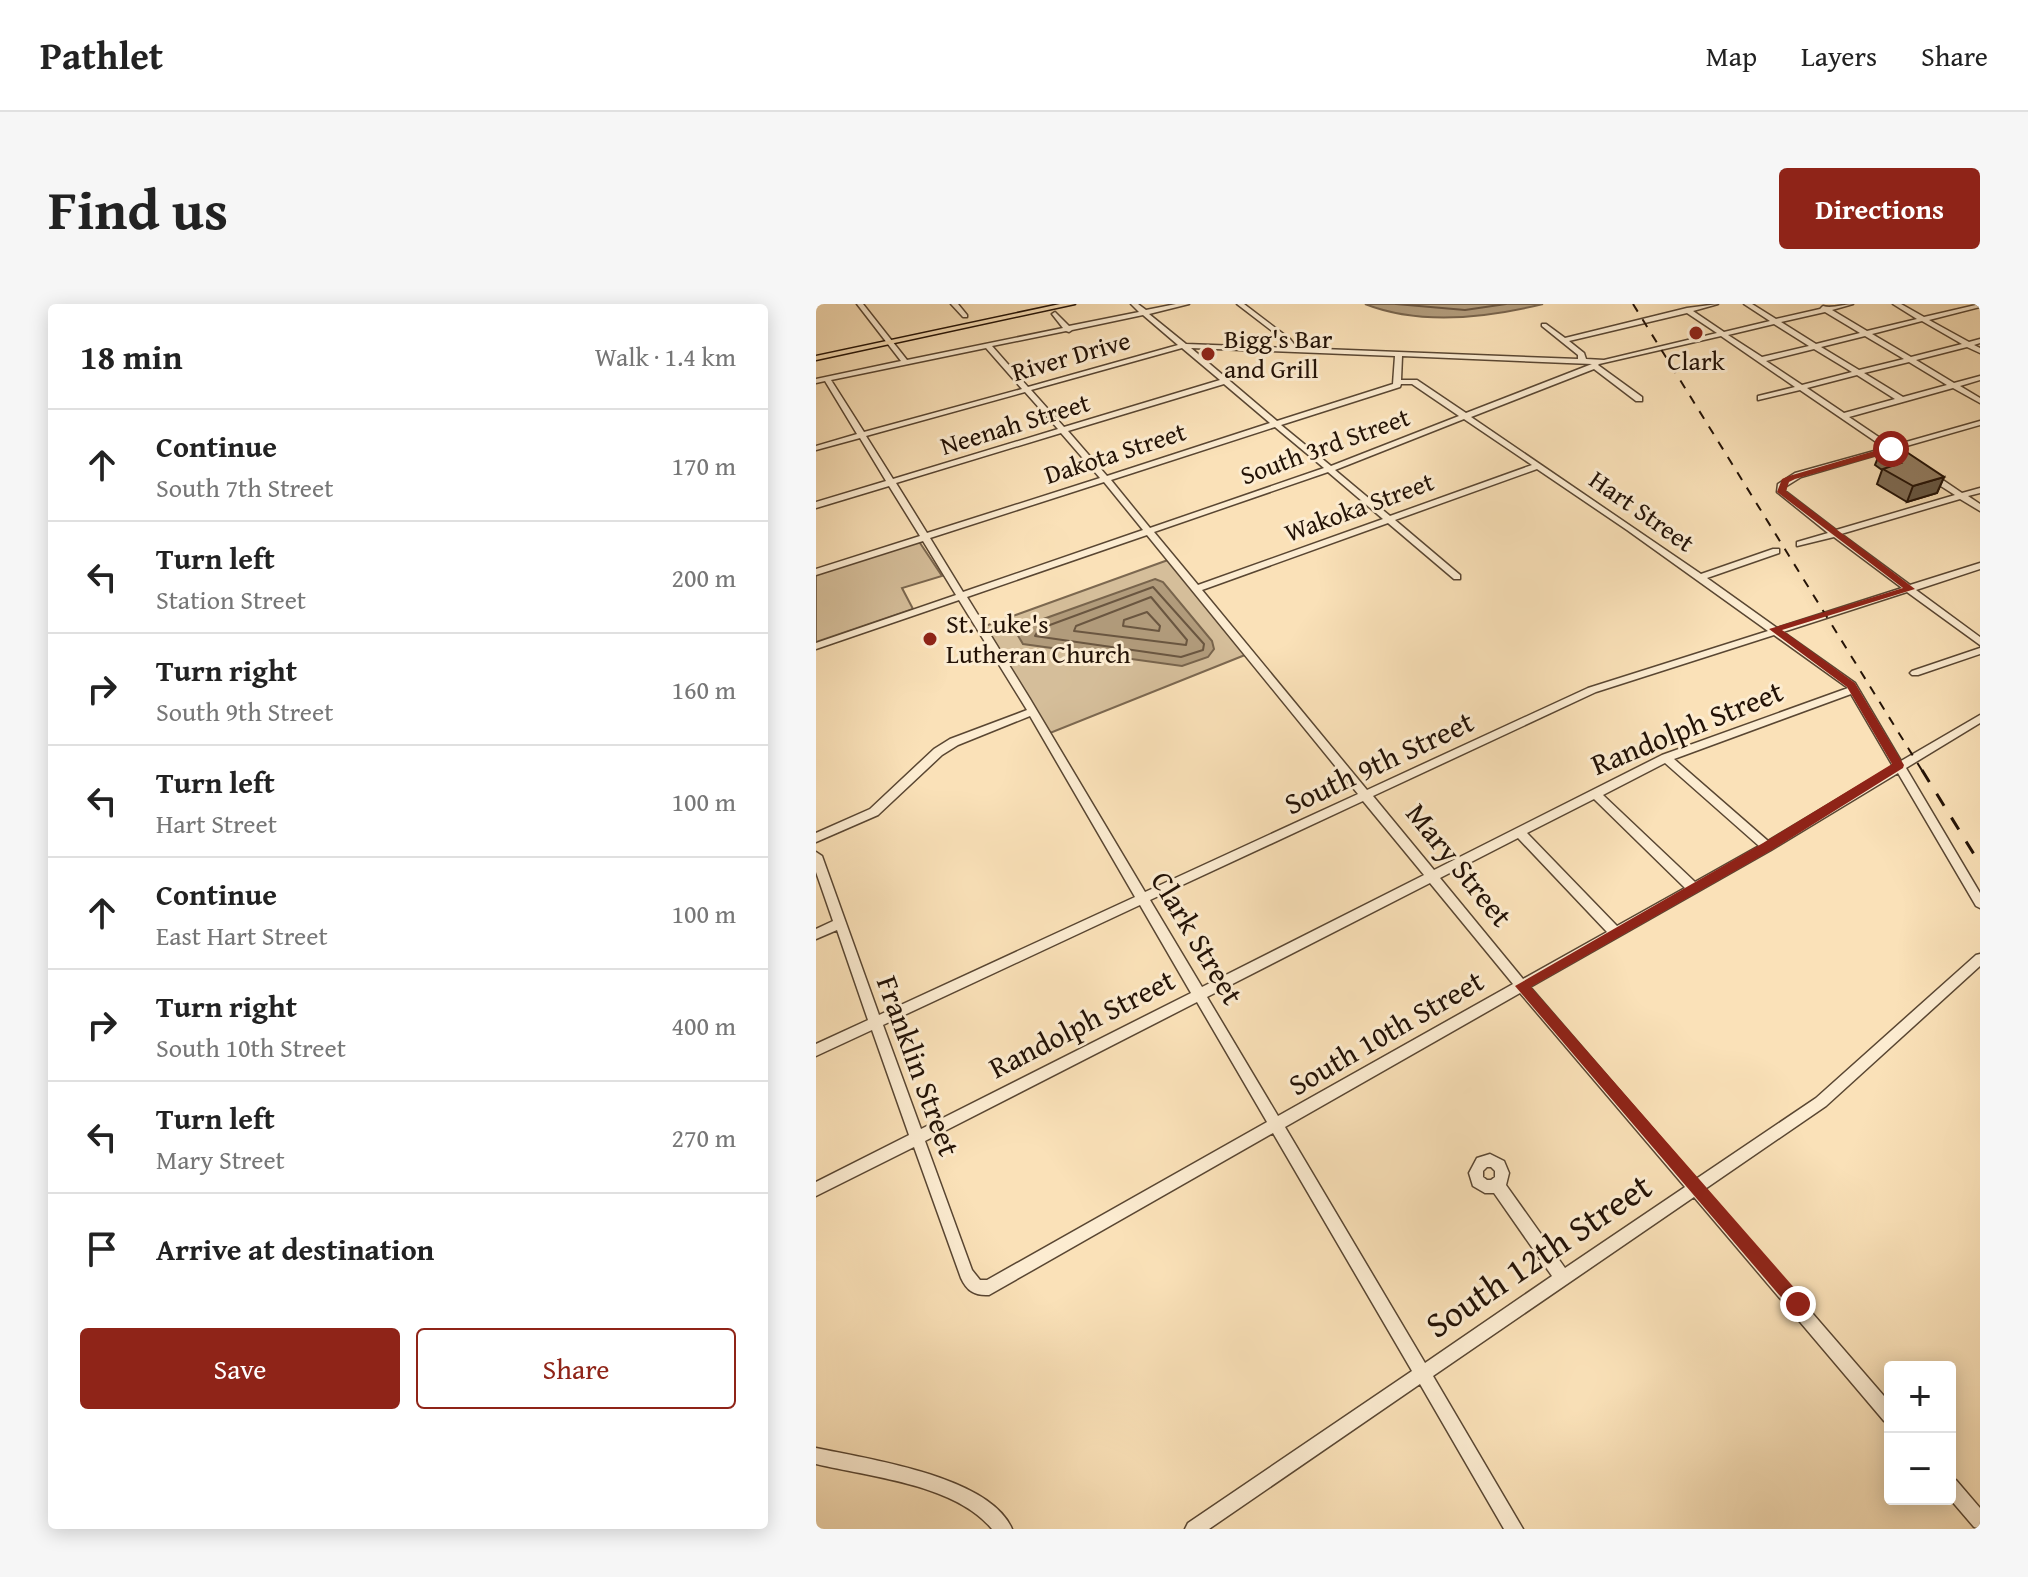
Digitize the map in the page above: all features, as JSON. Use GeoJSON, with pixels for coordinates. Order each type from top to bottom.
{"type":"FeatureCollection","features":[{"type":"Feature","properties":{"kind":"main road"},"geometry":{"type":"LineString","coordinates":[[889,340],[1051,304]]}},
{"type":"Feature","properties":{"kind":"main road"},"geometry":{"type":"LineString","coordinates":[[816,355],[1071,304]]}},
{"type":"Feature","properties":{"kind":"street"},"geometry":{"type":"LineString","coordinates":[[860,304],[906,363]]}},
{"type":"Feature","properties":{"kind":"street"},"geometry":{"type":"LineString","coordinates":[[954,304],[965,316]]}},
{"type":"Feature","properties":{"kind":"street"},"geometry":{"type":"LineString","coordinates":[[1134,304],[1457,577]]}},
{"type":"Feature","properties":{"kind":"street"},"geometry":{"type":"LineString","coordinates":[[822,380],[1146,315],[1186,304]]}},
{"type":"Feature","properties":{"kind":"street"},"geometry":{"type":"LineString","coordinates":[[1240,304],[1288,340],[1294,349]]}},
{"type":"Feature","properties":{"kind":"street"},"geometry":{"type":"LineString","coordinates":[[1563,340],[1715,304]]}},
{"type":"Feature","properties":{"kind":"street"},"geometry":{"type":"LineString","coordinates":[[1747,304],[1902,400]]}},
{"type":"Feature","properties":{"kind":"street"},"geometry":{"type":"LineString","coordinates":[[1817,304],[1828,307],[1980,398]]}},
{"type":"Feature","properties":{"kind":"street","name":"South 3rd Street"},"geometry":{"type":"LineString","coordinates":[[816,646],[1330,469],[1467,417],[1596,363],[1850,304]]}},
{"type":"Feature","properties":{"kind":"street"},"geometry":{"type":"LineString","coordinates":[[1896,304],[1980,351]]}},
{"type":"Feature","properties":{"kind":"street"},"geometry":{"type":"LineString","coordinates":[[1760,360],[1980,305]]}},
{"type":"Feature","properties":{"kind":"street"},"geometry":{"type":"LineString","coordinates":[[1968,306],[1980,312]]}},
{"type":"Feature","properties":{"kind":"street"},"geometry":{"type":"LineString","coordinates":[[1687,310],[1902,457]]}},
{"type":"Feature","properties":{"kind":"street"},"geometry":{"type":"LineString","coordinates":[[1055,314],[1069,330]]}},
{"type":"Feature","properties":{"kind":"street"},"geometry":{"type":"LineString","coordinates":[[1544,325],[1582,354],[1582,360]]}},
{"type":"Feature","properties":{"kind":"street"},"geometry":{"type":"LineString","coordinates":[[1761,398],[1980,341]]}},
{"type":"Feature","properties":{"kind":"street","name":"River Drive"},"geometry":{"type":"LineString","coordinates":[[816,448],[1183,346],[1582,360],[1596,363]]}},
{"type":"Feature","properties":{"kind":"street","name":"Mary Street"},"geometry":{"type":"LineString","coordinates":[[989,347],[1104,477],[1522,986],[1696,1185],[1884,1408]]}},
{"type":"Feature","properties":{"kind":"street"},"geometry":{"type":"LineString","coordinates":[[1398,382],[1399,354]]}},
{"type":"Feature","properties":{"kind":"street"},"geometry":{"type":"LineString","coordinates":[[1596,363],[1639,399]]}},
{"type":"Feature","properties":{"kind":"street"},"geometry":{"type":"LineString","coordinates":[[1843,416],[1980,378]]}},
{"type":"Feature","properties":{"kind":"street","name":"Clark Street"},"geometry":{"type":"LineString","coordinates":[[822,380],[862,435],[1032,712],[1514,1529]]}},
{"type":"Feature","properties":{"kind":"street","name":"Neenah Street"},"geometry":{"type":"LineString","coordinates":[[816,505],[1226,381]]}},
{"type":"Feature","properties":{"kind":"street","name":"Hart Street"},"geometry":{"type":"LineString","coordinates":[[1398,382],[1414,382],[1467,417],[1774,629],[1853,690]]}},
{"type":"Feature","properties":{"kind":"street","name":"Dakota Street"},"geometry":{"type":"LineString","coordinates":[[816,572],[1397,385],[1398,382]]}},
{"type":"Feature","properties":{"kind":"street"},"geometry":{"type":"LineString","coordinates":[[1980,423],[1785,481],[1781,492],[1980,642]]}},
{"type":"Feature","properties":{"kind":"street"},"geometry":{"type":"LineString","coordinates":[[1914,464],[1980,508]]}},
{"type":"Feature","properties":{"kind":"street","name":"Wakoka Street"},"geometry":{"type":"LineString","coordinates":[[1196,589],[1537,466]]}},
{"type":"Feature","properties":{"kind":"street"},"geometry":{"type":"LineString","coordinates":[[1800,544],[1980,490]]}},
{"type":"Feature","properties":{"kind":"street"},"geometry":{"type":"LineString","coordinates":[[1699,578],[1776,551]]}},
{"type":"Feature","properties":{"kind":"street","name":"South 9th Street"},"geometry":{"type":"LineString","coordinates":[[816,1050],[1592,690],[1774,629],[1980,566]]}},
{"type":"Feature","properties":{"kind":"street"},"geometry":{"type":"LineString","coordinates":[[1915,673],[1980,651]]}},
{"type":"Feature","properties":{"kind":"street"},"geometry":{"type":"LineString","coordinates":[[1853,690],[1980,903]]}},
{"type":"Feature","properties":{"kind":"street","name":"Randolph Street"},"geometry":{"type":"LineString","coordinates":[[816,1189],[1666,758],[1853,690]]}},
{"type":"Feature","properties":{"kind":"street"},"geometry":{"type":"LineString","coordinates":[[816,838],[874,812],[938,752],[954,742],[1032,712]]}},
{"type":"Feature","properties":{"kind":"street","name":"South 10th Street"},"geometry":{"type":"LineString","coordinates":[[979,1288],[989,1287],[1767,847],[1980,718]]}},
{"type":"Feature","properties":{"kind":"street"},"geometry":{"type":"LineString","coordinates":[[1666,758],[1767,847]]}},
{"type":"Feature","properties":{"kind":"street"},"geometry":{"type":"LineString","coordinates":[[1595,793],[1692,887]]}},
{"type":"Feature","properties":{"kind":"street"},"geometry":{"type":"LineString","coordinates":[[1520,833],[1615,932]]}},
{"type":"Feature","properties":{"kind":"street","name":"Franklin Street"},"geometry":{"type":"LineString","coordinates":[[816,856],[966,1273],[972,1285],[979,1288]]}},
{"type":"Feature","properties":{"kind":"street"},"geometry":{"type":"LineString","coordinates":[[816,934],[840,923]]}},
{"type":"Feature","properties":{"kind":"street","name":"South 12th Street"},"geometry":{"type":"LineString","coordinates":[[1194,1529],[1830,1096],[1980,959]]}},
{"type":"Feature","properties":{"kind":"street"},"geometry":{"type":"LineString","coordinates":[[1497,1185],[1562,1277]]}},
{"type":"Feature","properties":{"kind":"street"},"geometry":{"type":"LineString","coordinates":[[816,1456],[962,1493],[987,1508],[1003,1529]]}},
{"type":"Feature","properties":{"kind":"street"},"geometry":{"type":"LineString","coordinates":[[1956,1493],[1980,1521]]}},
{"type":"Feature","properties":{"kind":"shaded area"},"geometry":{"type":"Polygon","coordinates":[[[918,540],[942,576],[902,588],[913,609],[816,642],[816,573],[918,540]]]}},
{"type":"Feature","properties":{"kind":"shaded area"},"geometry":{"type":"Polygon","coordinates":[[[1168,560],[1245,655],[1050,733],[985,626],[1168,560]]]}},
{"type":"Feature","properties":{"kind":"water"},"geometry":{"type":"Polygon","coordinates":[[[1365,304],[1543,304],[1454,318],[1408,315],[1365,304]]]}},
{"type":"Feature","properties":{"kind":"water"},"geometry":{"type":"Polygon","coordinates":[[[1155,579],[1163,582],[1212,641],[1214,649],[1208,657],[1182,666],[1023,644],[1017,634],[1035,622],[1155,579]]]}},
{"type":"Feature","properties":{"kind":"building"},"geometry":{"type":"Polygon","coordinates":[[[1896,445],[1944,477],[1913,486],[1883,469],[1901,463],[1881,450],[1896,445]]]}},
{"type":"Feature","properties":{"kind":"railway"},"geometry":{"type":"LineString","coordinates":[[1633,304],[1923,772]]}},
{"type":"Feature","properties":{"kind":"railway"},"geometry":{"type":"LineString","coordinates":[[1922,770],[1980,864]]}},
{"type":"Feature","properties":{"kind":"place","name":"Clark"},"geometry":{"type":"Point","coordinates":[1696,333]}},
{"type":"Feature","properties":{"kind":"place","name":"Bigg's Bar and Grill"},"geometry":{"type":"Point","coordinates":[1208,354]}},
{"type":"Feature","properties":{"kind":"place","name":"St. Luke's Lutheran Church"},"geometry":{"type":"Point","coordinates":[930,639]}},
{"type":"Feature","properties":{"kind":"route"},"geometry":{"type":"LineString","coordinates":[[1798,1304],[1522,986],[1767,847],[1899,765],[1851,685],[1774,629],[1910,589],[1781,492],[1781,486],[1792,477],[1891,449]]}}]}
